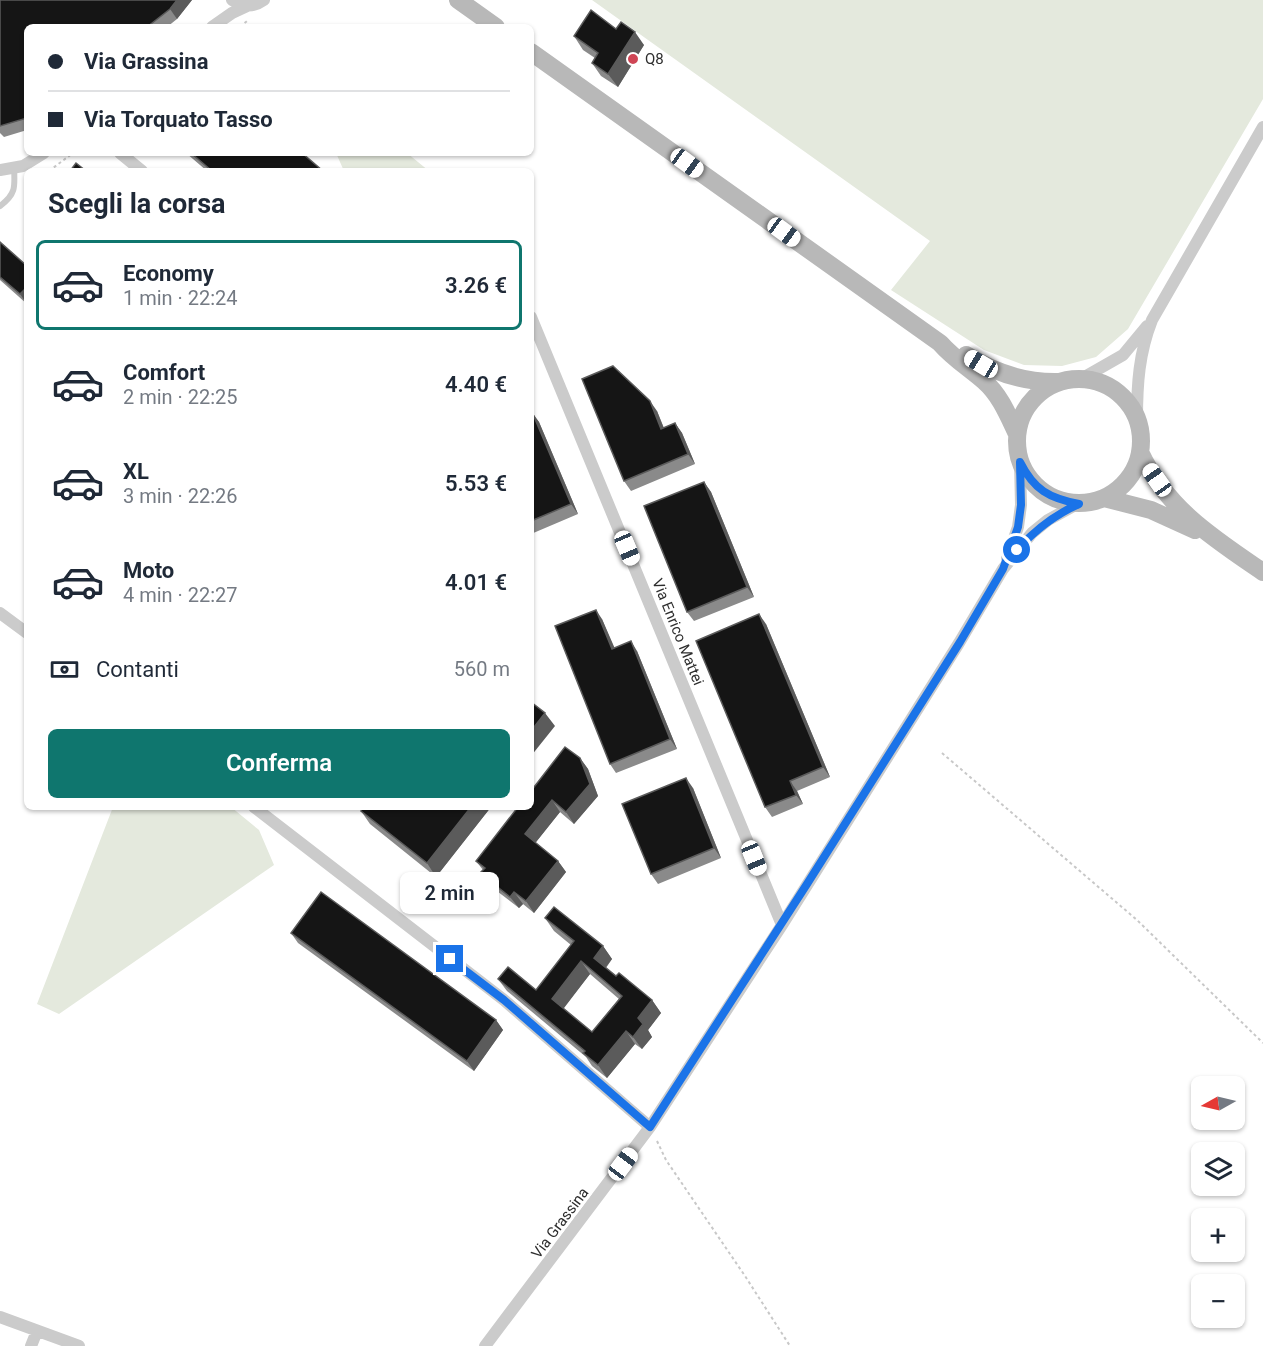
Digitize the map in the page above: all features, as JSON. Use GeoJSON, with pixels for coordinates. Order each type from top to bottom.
{"type":"FeatureCollection","features":[{"type":"Feature","properties":{"kind":"main road"},"geometry":{"type":"LineString","coordinates":[[458,0],[492,24]]}},
{"type":"Feature","properties":{"kind":"main road"},"geometry":{"type":"LineString","coordinates":[[534,54],[940,343],[1004,375],[1040,382],[1081,379],[1099,382],[1115,390],[1131,407],[1137,419],[1141,439],[1140,452],[1134,469],[1122,486],[1104,498],[1079,504],[1058,500],[1045,494],[1026,474],[1020,462],[1017,434],[1004,406],[986,382],[950,355],[940,343]]}},
{"type":"Feature","properties":{"kind":"main road"},"geometry":{"type":"LineString","coordinates":[[1017,434],[1022,416],[1033,399],[1043,390],[1061,381]]}},
{"type":"Feature","properties":{"kind":"main road"},"geometry":{"type":"LineString","coordinates":[[1140,452],[1147,467],[1167,494],[1204,532],[1263,572]]}},
{"type":"Feature","properties":{"kind":"main road"},"geometry":{"type":"LineString","coordinates":[[1104,498],[1151,510],[1192,529],[1204,532]]}},
{"type":"Feature","properties":{"kind":"street"},"geometry":{"type":"LineString","coordinates":[[213,24],[222,12],[225,0]]}},
{"type":"Feature","properties":{"kind":"street"},"geometry":{"type":"LineString","coordinates":[[232,0],[247,6],[255,6],[264,0]]}},
{"type":"Feature","properties":{"kind":"street"},"geometry":{"type":"LineString","coordinates":[[216,24],[247,6]]}},
{"type":"Feature","properties":{"kind":"street"},"geometry":{"type":"LineString","coordinates":[[1081,379],[1123,355],[1152,320],[1263,127]]}},
{"type":"Feature","properties":{"kind":"street"},"geometry":{"type":"LineString","coordinates":[[0,170],[23,166],[39,156]]}},
{"type":"Feature","properties":{"kind":"street"},"geometry":{"type":"LineString","coordinates":[[124,156],[138,168]]}},
{"type":"Feature","properties":{"kind":"street"},"geometry":{"type":"LineString","coordinates":[[1137,419],[1137,383],[1141,354],[1152,320]]}},
{"type":"Feature","properties":{"kind":"street","name":"Via Enrico Mattei"},"geometry":{"type":"LineString","coordinates":[[534,324],[782,925]]}},
{"type":"Feature","properties":{"kind":"street","name":"Via Grassina"},"geometry":{"type":"LineString","coordinates":[[1003,569],[1018,527],[1021,505],[1020,462]]}},
{"type":"Feature","properties":{"kind":"street","name":"Via Grassina"},"geometry":{"type":"LineString","coordinates":[[485,1346],[650,1127],[782,925],[960,642],[1003,569],[1032,533],[1048,520],[1079,504]]}},
{"type":"Feature","properties":{"kind":"street"},"geometry":{"type":"LineString","coordinates":[[0,613],[24,631]]}},
{"type":"Feature","properties":{"kind":"street"},"geometry":{"type":"LineString","coordinates":[[258,810],[504,1000],[650,1127]]}},
{"type":"Feature","properties":{"kind":"street"},"geometry":{"type":"LineString","coordinates":[[0,1317],[78,1346]]}},
{"type":"Feature","properties":{"kind":"street"},"geometry":{"type":"LineString","coordinates":[[31,1346],[38,1330]]}},
{"type":"Feature","properties":{"kind":"lane"},"geometry":{"type":"LineString","coordinates":[[0,206],[10,199],[14,191],[14,168]]}},
{"type":"Feature","properties":{"kind":"path"},"geometry":{"type":"LineString","coordinates":[[53,168],[69,156]]}},
{"type":"Feature","properties":{"kind":"path"},"geometry":{"type":"LineString","coordinates":[[942,753],[1137,920],[1263,1043]]}},
{"type":"Feature","properties":{"kind":"path"},"geometry":{"type":"LineString","coordinates":[[650,1127],[666,1160],[745,1276],[789,1346]]}},
{"type":"Feature","properties":{"kind":"shaded area"},"geometry":{"type":"Polygon","coordinates":[[[592,0],[1263,0],[1263,99],[1128,329],[1096,357],[1062,366],[1024,365],[984,350],[891,290],[930,241],[592,0]]]}},
{"type":"Feature","properties":{"kind":"shaded area"},"geometry":{"type":"Polygon","coordinates":[[[337,156],[411,156],[425,168],[343,168],[337,156]]]}},
{"type":"Feature","properties":{"kind":"shaded area"},"geometry":{"type":"Polygon","coordinates":[[[112,810],[235,810],[259,830],[274,865],[59,1014],[37,1004],[112,810]]]}},
{"type":"Feature","properties":{"kind":"building"},"geometry":{"type":"Polygon","coordinates":[[[0,0],[177,0],[170,9],[151,24],[24,24],[24,119],[0,126],[0,0]]]}},
{"type":"Feature","properties":{"kind":"building"},"geometry":{"type":"Polygon","coordinates":[[[591,10],[616,29],[621,22],[635,32],[608,74],[592,63],[598,53],[574,36],[591,10]]]}},
{"type":"Feature","properties":{"kind":"building"},"geometry":{"type":"Polygon","coordinates":[[[194,156],[306,156],[320,168],[208,168],[194,156]]]}},
{"type":"Feature","properties":{"kind":"building"},"geometry":{"type":"Polygon","coordinates":[[[76,163],[82,168],[72,168],[76,163]]]}},
{"type":"Feature","properties":{"kind":"building"},"geometry":{"type":"Polygon","coordinates":[[[0,242],[24,263],[24,290],[20,294],[0,277],[0,242]]]}},
{"type":"Feature","properties":{"kind":"building"},"geometry":{"type":"Polygon","coordinates":[[[613,366],[650,401],[661,429],[675,423],[688,454],[624,481],[582,379],[613,366]]]}},
{"type":"Feature","properties":{"kind":"building"},"geometry":{"type":"Polygon","coordinates":[[[534,417],[571,504],[534,520],[534,417]]]}},
{"type":"Feature","properties":{"kind":"building"},"geometry":{"type":"Polygon","coordinates":[[[704,482],[747,587],[687,612],[644,506],[704,482]]]}},
{"type":"Feature","properties":{"kind":"building"},"geometry":{"type":"Polygon","coordinates":[[[596,610],[612,649],[631,641],[670,739],[610,764],[555,626],[596,610]]]}},
{"type":"Feature","properties":{"kind":"building"},"geometry":{"type":"Polygon","coordinates":[[[759,614],[823,767],[790,781],[796,795],[765,807],[696,641],[759,614]]]}},
{"type":"Feature","properties":{"kind":"building"},"geometry":{"type":"Polygon","coordinates":[[[534,704],[545,713],[534,727],[534,704]]]}},
{"type":"Feature","properties":{"kind":"building"},"geometry":{"type":"Polygon","coordinates":[[[565,747],[580,758],[590,784],[566,812],[552,800],[525,834],[558,861],[526,901],[514,892],[510,897],[480,873],[485,868],[476,861],[516,810],[534,810],[534,787],[565,747]]]}},
{"type":"Feature","properties":{"kind":"building"},"geometry":{"type":"Polygon","coordinates":[[[686,778],[714,848],[651,874],[622,804],[686,778]]]}},
{"type":"Feature","properties":{"kind":"building"},"geometry":{"type":"Polygon","coordinates":[[[362,810],[469,810],[427,863],[362,810]]]}},
{"type":"Feature","properties":{"kind":"building"},"geometry":{"type":"Polygon","coordinates":[[[321,892],[496,1020],[467,1061],[291,933],[321,892]]]}},
{"type":"Feature","properties":{"kind":"building"},"geometry":{"type":"Polygon","coordinates":[[[554,907],[603,946],[594,958],[616,976],[619,973],[652,1000],[638,1018],[643,1024],[633,1037],[626,1031],[598,1065],[583,1053],[585,1051],[498,979],[508,967],[536,990],[574,941],[545,918],[554,907]],[[581,961],[552,999],[592,1032],[622,996],[581,961]]]}},
{"type":"Feature","properties":{"kind":"place","name":"Q8"},"geometry":{"type":"Point","coordinates":[633,59]}},
{"type":"Feature","properties":{"kind":"route"},"geometry":{"type":"LineString","coordinates":[[450,959],[504,1000],[650,1127],[782,925],[960,642],[1003,569],[1018,527],[1021,505],[1020,462],[1026,474],[1045,494],[1058,500],[1079,504],[1048,520],[1017,550]]}}]}
